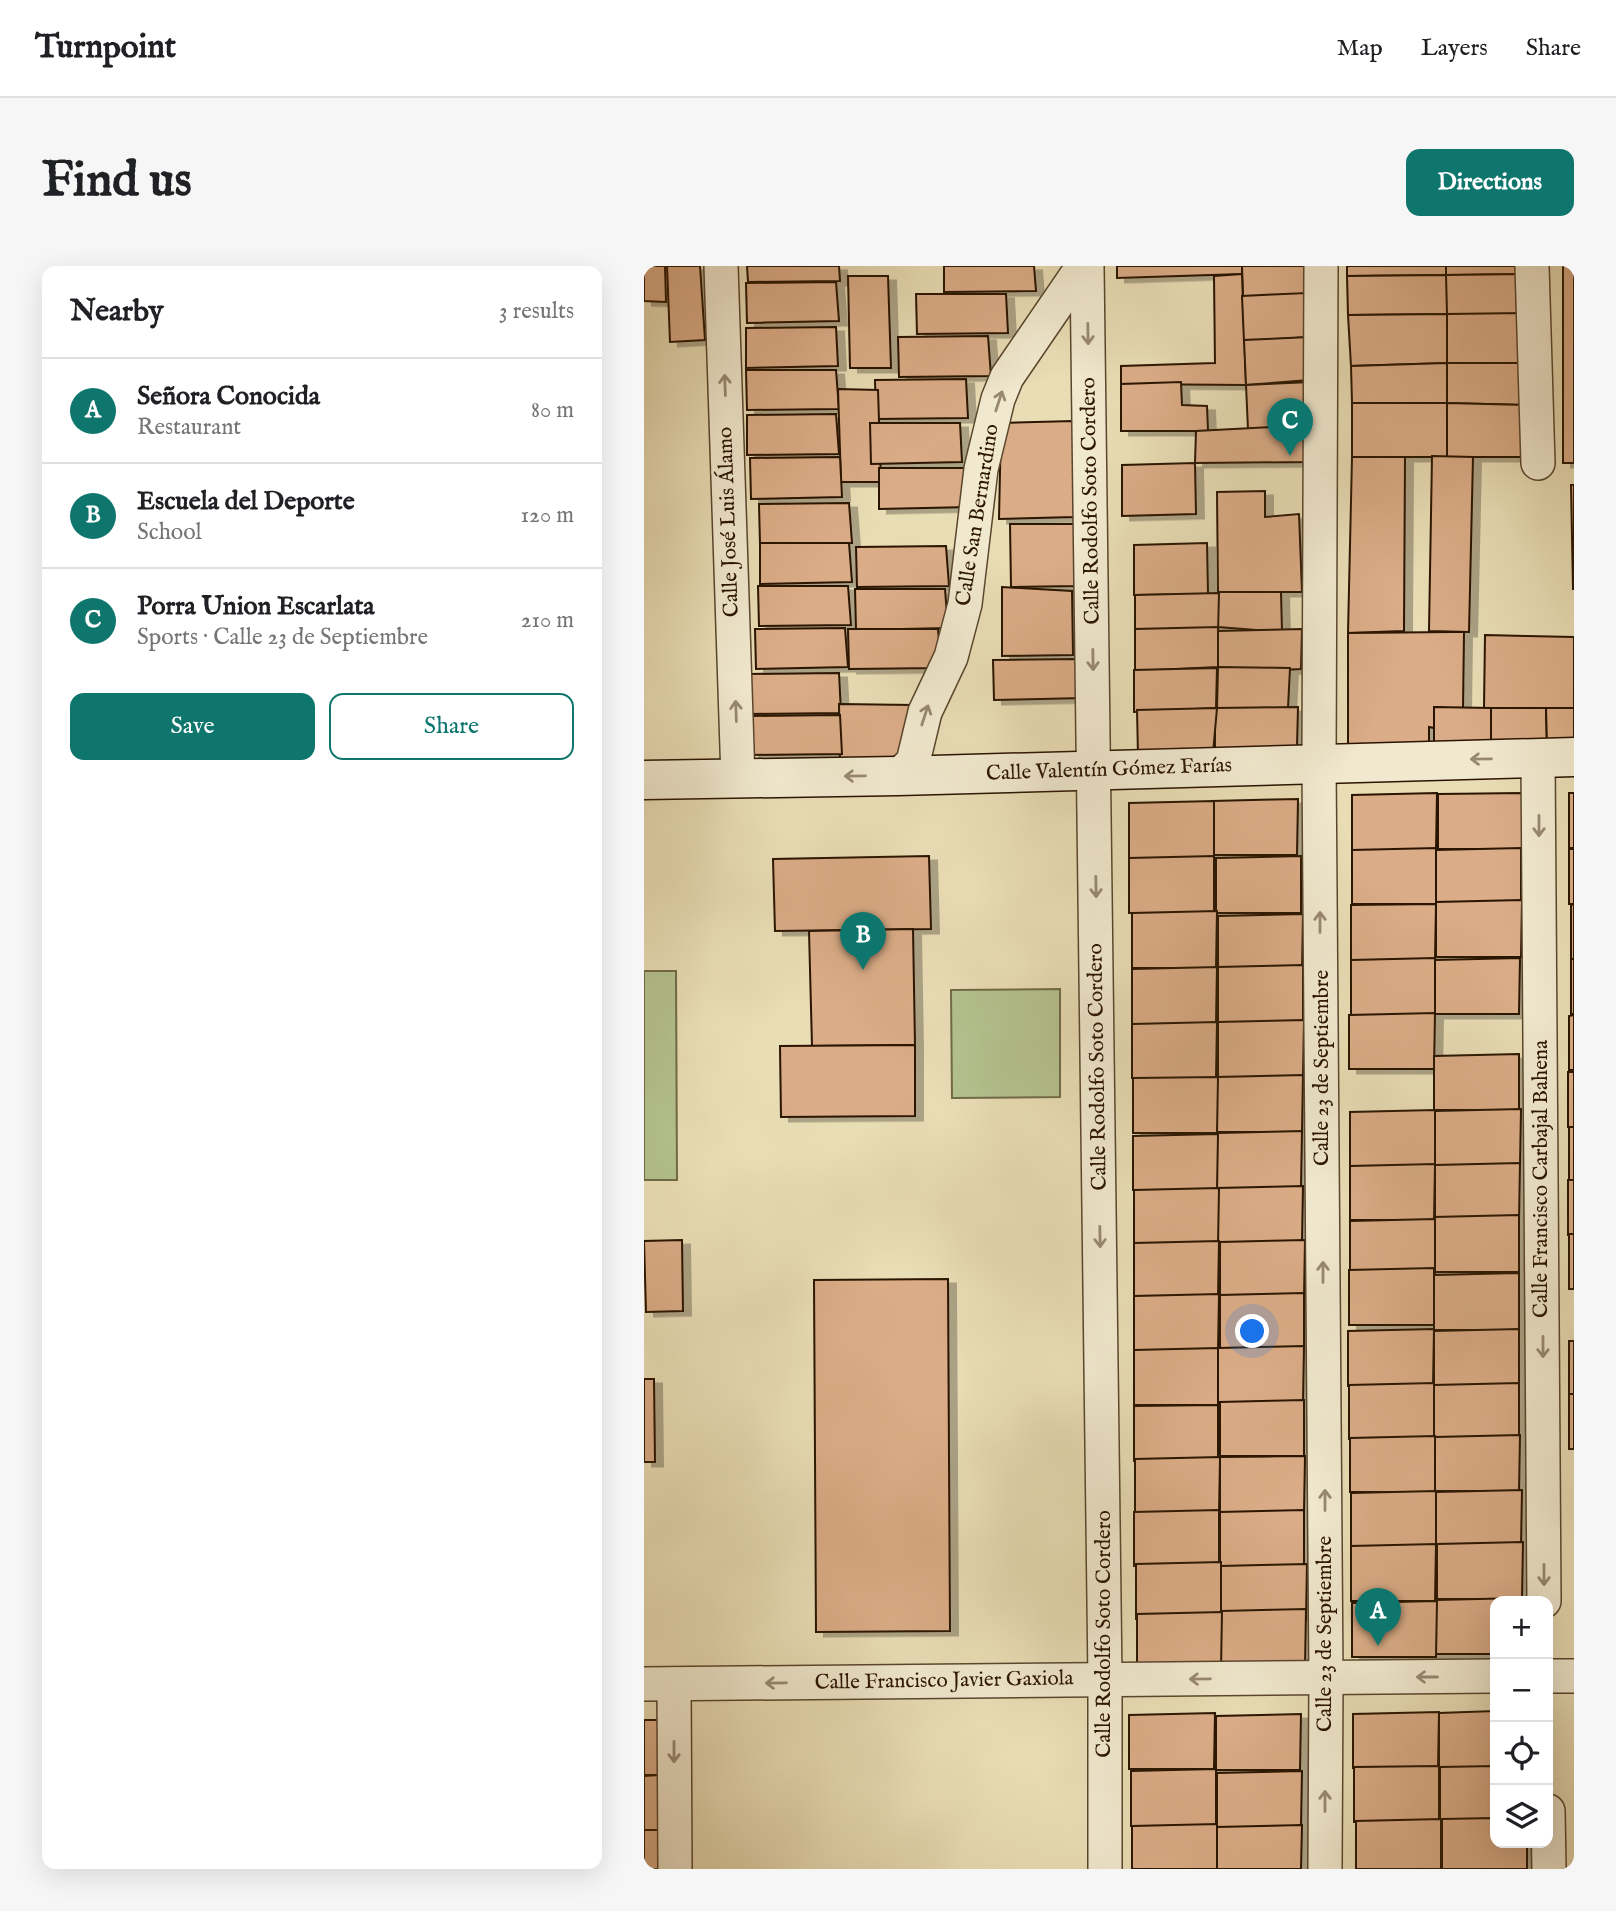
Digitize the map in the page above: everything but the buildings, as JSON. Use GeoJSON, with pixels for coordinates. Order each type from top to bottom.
{"type":"FeatureCollection","features":[{"type":"Feature","properties":{"kind":"main road","name":"Calle Valentín Gómez Farías"},"geometry":{"type":"LineString","coordinates":[[644,780],[898,776],[1556,757]]}},
{"type":"Feature","properties":{"kind":"street","name":"Calle José Luis Álamo"},"geometry":{"type":"LineString","coordinates":[[721,266],[738,779]]}},
{"type":"Feature","properties":{"kind":"street","name":"Calle Rodolfo Soto Cordero"},"geometry":{"type":"LineString","coordinates":[[1085,266],[1094,769],[1105,1869]]}},
{"type":"Feature","properties":{"kind":"street","name":"Calle San Bernardino"},"geometry":{"type":"LineString","coordinates":[[898,776],[913,762],[925,712],[951,657],[965,604],[981,469],[998,399],[1007,377],[1085,266]]}},
{"type":"Feature","properties":{"kind":"street","name":"Calle 23 de Septiembre"},"geometry":{"type":"LineString","coordinates":[[1321,266],[1319,763],[1325,1869]]}},
{"type":"Feature","properties":{"kind":"street"},"geometry":{"type":"LineString","coordinates":[[1532,266],[1538,463]]}},
{"type":"Feature","properties":{"kind":"street","name":"Calle Francisco Carbajal Bahena"},"geometry":{"type":"LineString","coordinates":[[1544,1596],[1556,757]]}},
{"type":"Feature","properties":{"kind":"street","name":"Calle Francisco Javier Gaxiola"},"geometry":{"type":"LineString","coordinates":[[659,1684],[1490,1676]]}},
{"type":"Feature","properties":{"kind":"street"},"geometry":{"type":"LineString","coordinates":[[1553,1676],[1574,1676]]}},
{"type":"Feature","properties":{"kind":"street"},"geometry":{"type":"LineString","coordinates":[[659,1684],[675,1869]]}},
{"type":"Feature","properties":{"kind":"street"},"geometry":{"type":"LineString","coordinates":[[1549,1848],[1549,1869]]}},
{"type":"Feature","properties":{"kind":"green space"},"geometry":{"type":"Polygon","coordinates":[[[644,971],[676,971],[677,1180],[644,1180],[644,971]]]}},
{"type":"Feature","properties":{"kind":"green space"},"geometry":{"type":"Polygon","coordinates":[[[1060,989],[1060,1097],[952,1098],[951,990],[1060,989]]]}},
{"type":"Feature","properties":{"kind":"place","name":"Porra Union Escarlata"},"geometry":{"type":"Point","coordinates":[1290,456]}},
{"type":"Feature","properties":{"kind":"place","name":"Escuela del Deporte"},"geometry":{"type":"Point","coordinates":[863,970]}},
{"type":"Feature","properties":{"kind":"place","name":"Señora Conocida"},"geometry":{"type":"Point","coordinates":[1378,1646]}}]}
